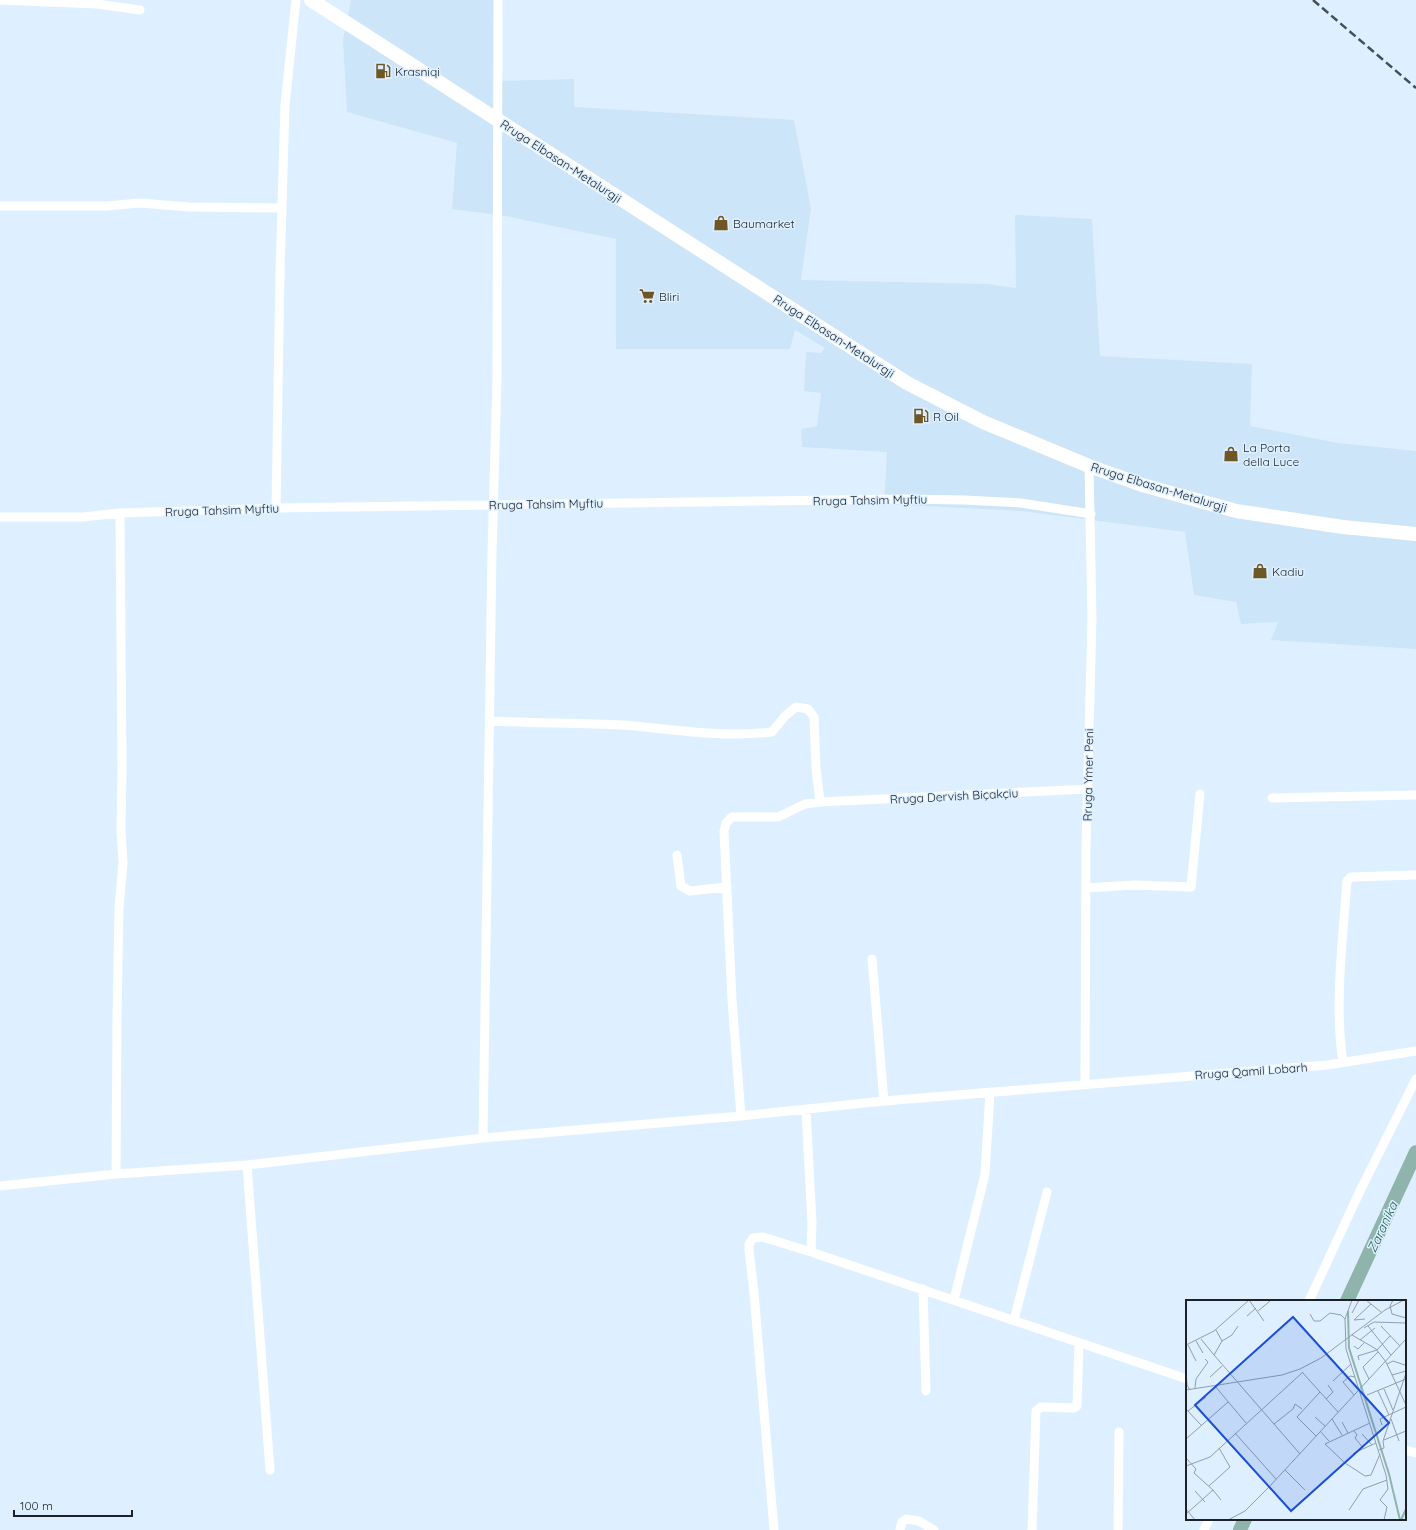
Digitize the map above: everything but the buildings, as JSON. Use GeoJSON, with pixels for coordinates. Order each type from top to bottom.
{"type":"FeatureCollection","features":[{"type":"Feature","properties":{"kind":"main road","name":"Rruga Elbasan-Metalurgji"},"geometry":{"type":"LineString","coordinates":[[311,0],[907,383],[984,422],[1089,466],[1142,484],[1236,511],[1343,527],[1416,534]]}},
{"type":"Feature","properties":{"kind":"street"},"geometry":{"type":"LineString","coordinates":[[0,0],[97,4],[140,10]]}},
{"type":"Feature","properties":{"kind":"street"},"geometry":{"type":"LineString","coordinates":[[276,508],[285,105],[296,0]]}},
{"type":"Feature","properties":{"kind":"street"},"geometry":{"type":"LineString","coordinates":[[483,1138],[494,505],[498,370],[498,0]]}},
{"type":"Feature","properties":{"kind":"street"},"geometry":{"type":"LineString","coordinates":[[0,206],[106,206],[140,203],[189,207],[282,208]]}},
{"type":"Feature","properties":{"kind":"street","name":"Rruga Ymer Peni"},"geometry":{"type":"LineString","coordinates":[[1085,1084],[1086,847],[1089,788],[1092,618],[1089,466]]}},
{"type":"Feature","properties":{"kind":"street","name":"Rruga Tahsim Myftiu"},"geometry":{"type":"LineString","coordinates":[[0,517],[82,517],[120,513],[276,508],[964,500],[1021,503],[1091,514]]}},
{"type":"Feature","properties":{"kind":"street"},"geometry":{"type":"LineString","coordinates":[[116,1174],[119,908],[123,863],[120,832],[122,766],[120,513]]}},
{"type":"Feature","properties":{"kind":"street"},"geometry":{"type":"LineString","coordinates":[[490,721],[623,726],[695,732],[757,734],[772,732],[785,716],[796,707],[808,709],[814,717],[816,768],[820,802]]}},
{"type":"Feature","properties":{"kind":"street","name":"Rruga Dervish Biçakçiu"},"geometry":{"type":"LineString","coordinates":[[727,887],[724,831],[726,823],[732,817],[778,816],[805,804],[820,802],[1089,788]]}},
{"type":"Feature","properties":{"kind":"street"},"geometry":{"type":"LineString","coordinates":[[1086,888],[1135,885],[1191,887],[1200,794]]}},
{"type":"Feature","properties":{"kind":"street"},"geometry":{"type":"LineString","coordinates":[[1272,798],[1416,795]]}},
{"type":"Feature","properties":{"kind":"street"},"geometry":{"type":"LineString","coordinates":[[677,855],[681,886],[685,889],[690,891],[727,887],[741,1116]]}},
{"type":"Feature","properties":{"kind":"street"},"geometry":{"type":"LineString","coordinates":[[1343,1062],[1339,1042],[1341,970],[1347,881],[1351,877],[1416,875]]}},
{"type":"Feature","properties":{"kind":"street"},"geometry":{"type":"LineString","coordinates":[[872,959],[884,1101]]}},
{"type":"Feature","properties":{"kind":"street","name":"Rruga Qamil Lobarh"},"geometry":{"type":"LineString","coordinates":[[0,1186],[116,1174],[247,1165],[483,1138],[741,1116],[884,1101],[1343,1062],[1416,1050]]}},
{"type":"Feature","properties":{"kind":"street"},"geometry":{"type":"LineString","coordinates":[[1309,1300],[1360,1191],[1416,1079]]}},
{"type":"Feature","properties":{"kind":"street"},"geometry":{"type":"LineString","coordinates":[[954,1300],[984,1174],[990,1092]]}},
{"type":"Feature","properties":{"kind":"street"},"geometry":{"type":"LineString","coordinates":[[806,1110],[812,1224],[811,1252]]}},
{"type":"Feature","properties":{"kind":"street"},"geometry":{"type":"LineString","coordinates":[[247,1165],[270,1470]]}},
{"type":"Feature","properties":{"kind":"street"},"geometry":{"type":"LineString","coordinates":[[1014,1320],[1047,1192]]}},
{"type":"Feature","properties":{"kind":"street"},"geometry":{"type":"LineString","coordinates":[[774,1530],[749,1244],[753,1238],[763,1237],[811,1252],[1186,1379]]}},
{"type":"Feature","properties":{"kind":"street"},"geometry":{"type":"LineString","coordinates":[[922,1289],[926,1391]]}},
{"type":"Feature","properties":{"kind":"street"},"geometry":{"type":"LineString","coordinates":[[1032,1530],[1036,1411],[1041,1407],[1074,1408],[1077,1406],[1079,1343]]}},
{"type":"Feature","properties":{"kind":"street"},"geometry":{"type":"LineString","coordinates":[[1118,1530],[1119,1432]]}},
{"type":"Feature","properties":{"kind":"street"},"geometry":{"type":"LineString","coordinates":[[1406,1450],[1416,1453]]}},
{"type":"Feature","properties":{"kind":"street"},"geometry":{"type":"LineString","coordinates":[[900,1530],[902,1522],[906,1519],[919,1521],[934,1530]]}},
{"type":"Feature","properties":{"kind":"street"},"geometry":{"type":"LineString","coordinates":[[1204,1530],[1209,1520]]}},
{"type":"Feature","properties":{"kind":"shaded area"},"geometry":{"type":"Polygon","coordinates":[[[351,0],[498,0],[498,81],[574,79],[574,107],[794,120],[811,208],[801,280],[988,284],[1016,288],[1015,215],[1092,219],[1100,356],[1252,364],[1250,426],[1338,443],[1416,451],[1416,649],[1271,640],[1278,622],[1241,624],[1236,602],[1194,595],[1185,532],[1021,511],[884,504],[887,452],[802,447],[801,429],[817,426],[821,393],[804,391],[806,352],[821,353],[825,348],[795,330],[790,349],[616,349],[616,239],[506,216],[452,209],[457,143],[347,112],[343,40],[351,0]]]}},
{"type":"Feature","properties":{"kind":"waterway","name":"Zaranika"},"geometry":{"type":"LineString","coordinates":[[1347,1300],[1416,1152]]}},
{"type":"Feature","properties":{"kind":"waterway","name":"Zaranika"},"geometry":{"type":"LineString","coordinates":[[1240,1530],[1245,1520]]}},
{"type":"Feature","properties":{"kind":"railway"},"geometry":{"type":"LineString","coordinates":[[1313,0],[1416,88]]}},
{"type":"Feature","properties":{"kind":"place","name":"Krasniqi"},"geometry":{"type":"Point","coordinates":[383,71]}},
{"type":"Feature","properties":{"kind":"place","name":"Baumarket"},"geometry":{"type":"Point","coordinates":[721,223]}},
{"type":"Feature","properties":{"kind":"place","name":"Bliri"},"geometry":{"type":"Point","coordinates":[647,296]}},
{"type":"Feature","properties":{"kind":"place","name":"R Oil"},"geometry":{"type":"Point","coordinates":[921,416]}},
{"type":"Feature","properties":{"kind":"place","name":"La Porta della Luce"},"geometry":{"type":"Point","coordinates":[1231,454]}},
{"type":"Feature","properties":{"kind":"place","name":"Kadiu"},"geometry":{"type":"Point","coordinates":[1260,571]}}]}
